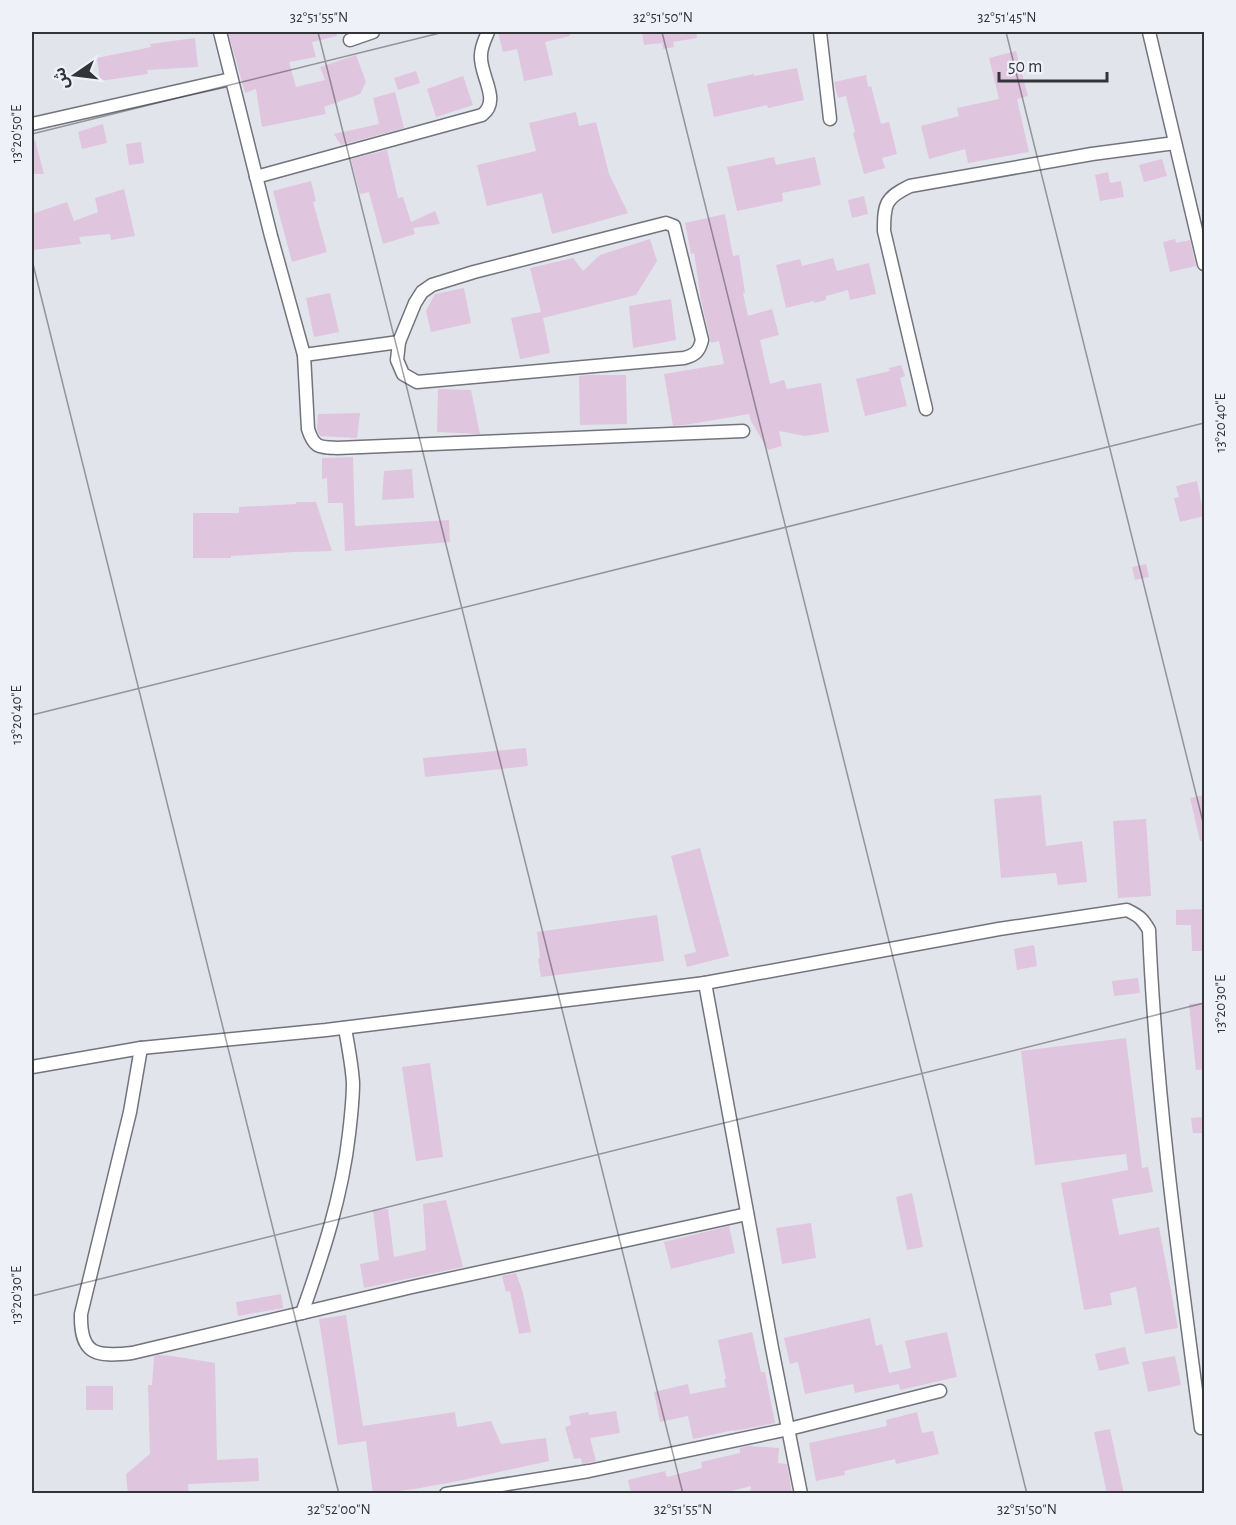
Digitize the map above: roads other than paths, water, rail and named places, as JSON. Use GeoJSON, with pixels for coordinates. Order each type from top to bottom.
{"type":"FeatureCollection","features":[{"type":"Feature","properties":{"kind":"street"},"geometry":{"type":"LineString","coordinates":[[220,32],[304,355],[308,429],[311,440],[317,445],[337,448],[743,431]]}},
{"type":"Feature","properties":{"kind":"street"},"geometry":{"type":"LineString","coordinates":[[350,40],[373,32]]}},
{"type":"Feature","properties":{"kind":"street"},"geometry":{"type":"LineString","coordinates":[[256,177],[482,115],[490,105],[490,95],[480,56],[488,32]]}},
{"type":"Feature","properties":{"kind":"street"},"geometry":{"type":"LineString","coordinates":[[820,32],[830,119]]}},
{"type":"Feature","properties":{"kind":"street"},"geometry":{"type":"LineString","coordinates":[[1149,32],[1204,256]]}},
{"type":"Feature","properties":{"kind":"street"},"geometry":{"type":"LineString","coordinates":[[32,124],[231,79]]}},
{"type":"Feature","properties":{"kind":"street"},"geometry":{"type":"LineString","coordinates":[[926,409],[884,231],[884,213],[889,198],[910,186],[1092,154],[1175,143]]}},
{"type":"Feature","properties":{"kind":"street"},"geometry":{"type":"LineString","coordinates":[[666,223],[674,226],[702,340],[700,349],[694,355],[684,358],[417,382],[403,374],[397,360],[399,342],[415,303],[422,292],[432,285],[474,272],[666,223]]}},
{"type":"Feature","properties":{"kind":"street"},"geometry":{"type":"LineString","coordinates":[[304,355],[399,342]]}},
{"type":"Feature","properties":{"kind":"street"},"geometry":{"type":"LineString","coordinates":[[32,1067],[141,1048],[345,1028],[705,983],[1022,926],[1126,910],[1144,921],[1149,930],[1154,1034],[1178,1255],[1201,1428]]}},
{"type":"Feature","properties":{"kind":"street"},"geometry":{"type":"LineString","coordinates":[[705,983],[801,1494]]}},
{"type":"Feature","properties":{"kind":"street"},"geometry":{"type":"LineString","coordinates":[[302,1313],[332,1222],[346,1160],[352,1106],[352,1081],[345,1028]]}},
{"type":"Feature","properties":{"kind":"street"},"geometry":{"type":"LineString","coordinates":[[141,1048],[130,1112],[81,1314],[81,1330],[86,1344],[93,1351],[108,1356],[132,1353],[412,1287],[747,1214]]}},
{"type":"Feature","properties":{"kind":"street"},"geometry":{"type":"LineString","coordinates":[[446,1494],[589,1471],[789,1429],[940,1391]]}}]}
